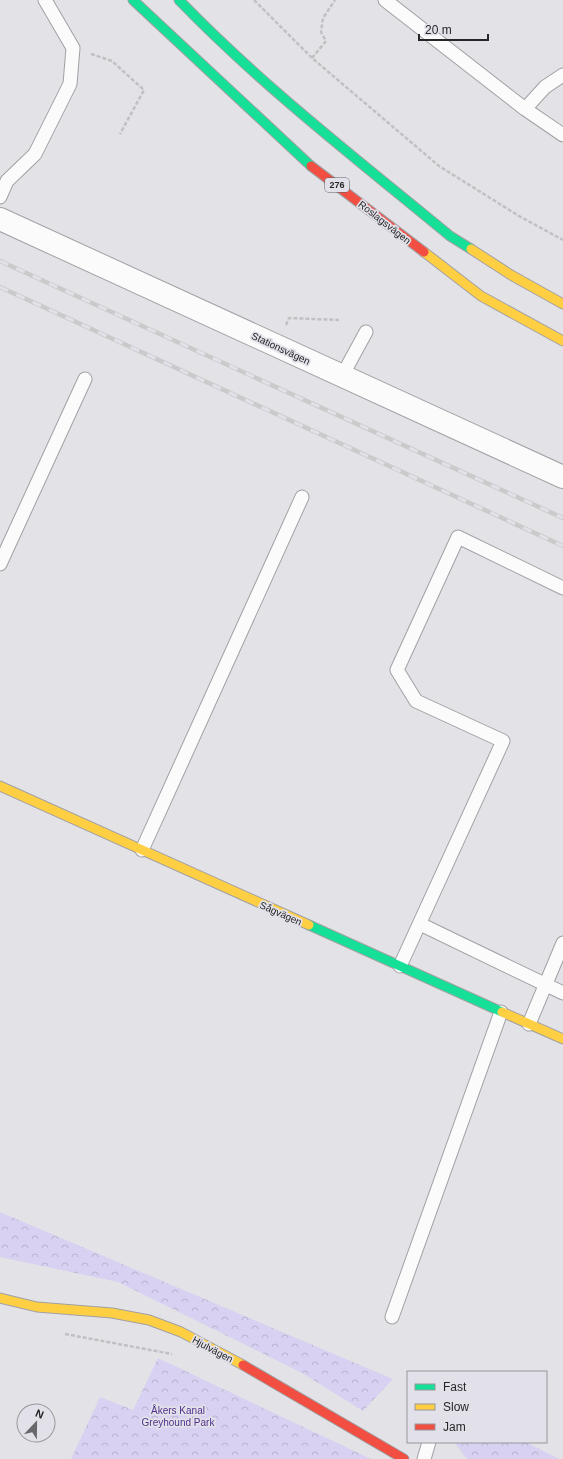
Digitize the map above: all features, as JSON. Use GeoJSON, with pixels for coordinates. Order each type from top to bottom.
{"type":"FeatureCollection","features":[{"type":"Feature","properties":{"kind":"street","name":"Roslagsvägen"},"geometry":{"type":"LineString","coordinates":[[133,0],[304,160],[481,296],[563,341]]}},
{"type":"Feature","properties":{"kind":"street"},"geometry":{"type":"LineString","coordinates":[[179,0],[204,26],[281,96],[450,236],[510,275],[563,304]]}},
{"type":"Feature","properties":{"kind":"street","name":"Stationsvägen"},"geometry":{"type":"LineString","coordinates":[[0,219],[563,477]]}},
{"type":"Feature","properties":{"kind":"street","name":"Sågvägen"},"geometry":{"type":"LineString","coordinates":[[0,786],[563,1039]]}},
{"type":"Feature","properties":{"kind":"street","name":"Hjulvägen"},"geometry":{"type":"LineString","coordinates":[[0,1298],[42,1308],[112,1313],[149,1320],[180,1331],[264,1376],[404,1459]]}},
{"type":"Feature","properties":{"kind":"lane"},"geometry":{"type":"LineString","coordinates":[[0,197],[4,180],[35,154],[70,84],[73,48],[44,0]]}},
{"type":"Feature","properties":{"kind":"lane"},"geometry":{"type":"LineString","coordinates":[[385,0],[525,109],[563,135]]}},
{"type":"Feature","properties":{"kind":"lane"},"geometry":{"type":"LineString","coordinates":[[525,109],[544,87],[563,75]]}},
{"type":"Feature","properties":{"kind":"lane"},"geometry":{"type":"LineString","coordinates":[[342,376],[366,332]]}},
{"type":"Feature","properties":{"kind":"lane"},"geometry":{"type":"LineString","coordinates":[[0,564],[85,379]]}},
{"type":"Feature","properties":{"kind":"lane"},"geometry":{"type":"LineString","coordinates":[[142,850],[302,497]]}},
{"type":"Feature","properties":{"kind":"lane"},"geometry":{"type":"LineString","coordinates":[[400,966],[503,741],[416,701],[397,670],[458,537],[563,588]]}},
{"type":"Feature","properties":{"kind":"lane"},"geometry":{"type":"LineString","coordinates":[[420,924],[563,993]]}},
{"type":"Feature","properties":{"kind":"lane"},"geometry":{"type":"LineString","coordinates":[[529,1024],[563,943]]}},
{"type":"Feature","properties":{"kind":"lane"},"geometry":{"type":"LineString","coordinates":[[392,1317],[501,1012]]}},
{"type":"Feature","properties":{"kind":"lane"},"geometry":{"type":"LineString","coordinates":[[424,1459],[429,1443]]}},
{"type":"Feature","properties":{"kind":"path"},"geometry":{"type":"LineString","coordinates":[[254,0],[312,58],[439,166],[519,216],[563,240]]}},
{"type":"Feature","properties":{"kind":"path"},"geometry":{"type":"LineString","coordinates":[[312,58],[326,41],[321,32],[323,18],[335,0]]}},
{"type":"Feature","properties":{"kind":"path"},"geometry":{"type":"LineString","coordinates":[[73,48],[112,60],[144,90],[120,134]]}},
{"type":"Feature","properties":{"kind":"path"},"geometry":{"type":"LineString","coordinates":[[276,346],[289,318],[339,320]]}},
{"type":"Feature","properties":{"kind":"path"},"geometry":{"type":"LineString","coordinates":[[62,1333],[178,1355]]}},
{"type":"Feature","properties":{"kind":"green space"},"geometry":{"type":"Polygon","coordinates":[[[0,1212],[393,1379],[363,1411],[302,1373],[118,1282],[0,1257],[0,1212]]]}},
{"type":"Feature","properties":{"kind":"green space","name":"Åkers Kanal Greyhound Park"},"geometry":{"type":"Polygon","coordinates":[[[158,1358],[371,1459],[71,1459],[100,1397],[133,1410],[158,1358]]]}},
{"type":"Feature","properties":{"kind":"green space"},"geometry":{"type":"Polygon","coordinates":[[[455,1443],[528,1443],[559,1459],[467,1459],[455,1443]]]}},
{"type":"Feature","properties":{"kind":"railway"},"geometry":{"type":"LineString","coordinates":[[0,261],[563,518]]}},
{"type":"Feature","properties":{"kind":"railway"},"geometry":{"type":"LineString","coordinates":[[0,287],[563,546]]}},
{"type":"Feature","properties":{"kind":"traffic: fast"},"geometry":{"type":"LineString","coordinates":[[133,0],[311,166]]}},
{"type":"Feature","properties":{"kind":"traffic: fast"},"geometry":{"type":"LineString","coordinates":[[179,0],[243,62],[311,122],[450,236],[471,249]]}},
{"type":"Feature","properties":{"kind":"traffic: fast"},"geometry":{"type":"LineString","coordinates":[[309,925],[502,1012]]}},
{"type":"Feature","properties":{"kind":"traffic: slow"},"geometry":{"type":"LineString","coordinates":[[471,249],[511,275],[563,304]]}},
{"type":"Feature","properties":{"kind":"traffic: slow"},"geometry":{"type":"LineString","coordinates":[[424,252],[481,296],[563,341]]}},
{"type":"Feature","properties":{"kind":"traffic: slow"},"geometry":{"type":"LineString","coordinates":[[0,786],[309,925]]}},
{"type":"Feature","properties":{"kind":"traffic: slow"},"geometry":{"type":"LineString","coordinates":[[502,1012],[563,1039]]}},
{"type":"Feature","properties":{"kind":"traffic: slow"},"geometry":{"type":"LineString","coordinates":[[0,1298],[37,1307],[112,1313],[149,1320],[181,1332],[243,1365]]}},
{"type":"Feature","properties":{"kind":"traffic: jam"},"geometry":{"type":"LineString","coordinates":[[311,166],[424,252]]}},
{"type":"Feature","properties":{"kind":"traffic: jam"},"geometry":{"type":"LineString","coordinates":[[243,1365],[404,1459]]}}]}
